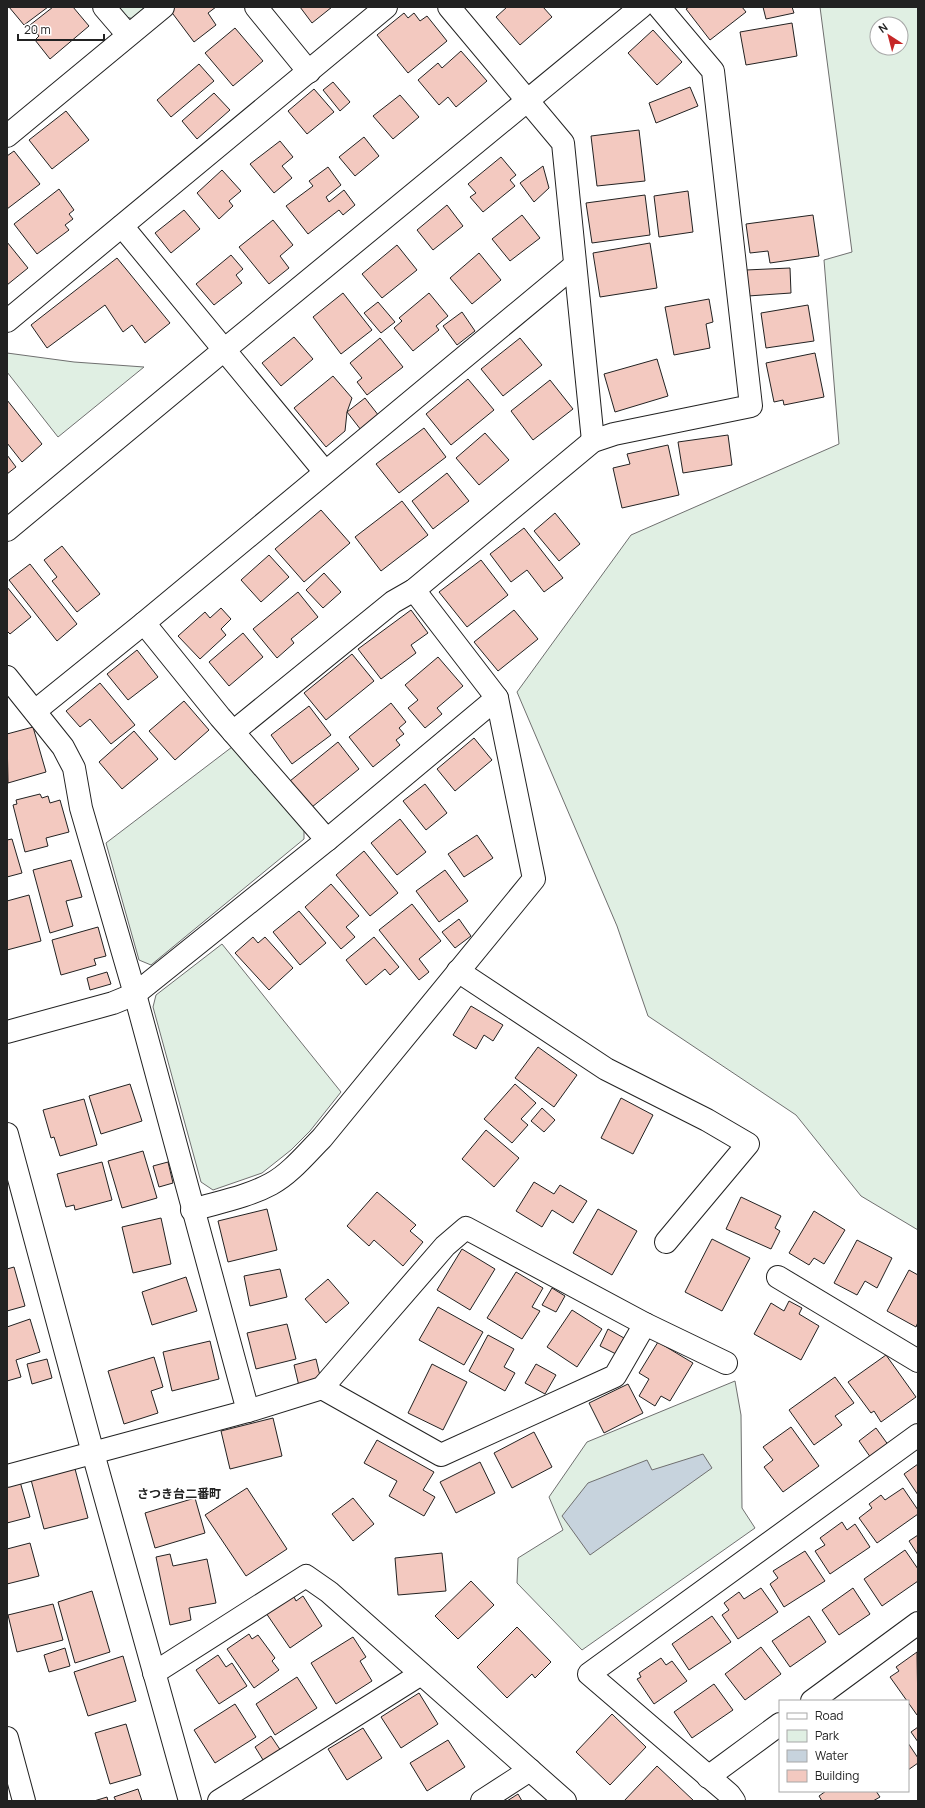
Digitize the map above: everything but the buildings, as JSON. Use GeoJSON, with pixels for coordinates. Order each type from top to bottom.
{"type":"FeatureCollection","features":[{"type":"Feature","properties":{"kind":"street"},"geometry":{"type":"LineString","coordinates":[[104,7],[128,35]]}},
{"type":"Feature","properties":{"kind":"street"},"geometry":{"type":"LineString","coordinates":[[7,136],[163,7]]}},
{"type":"Feature","properties":{"kind":"street"},"geometry":{"type":"LineString","coordinates":[[256,7],[309,72]]}},
{"type":"Feature","properties":{"kind":"street"},"geometry":{"type":"LineString","coordinates":[[7,321],[386,7]]}},
{"type":"Feature","properties":{"kind":"street"},"geometry":{"type":"LineString","coordinates":[[450,7],[563,143],[574,266],[593,441]]}},
{"type":"Feature","properties":{"kind":"street"},"geometry":{"type":"LineString","coordinates":[[7,530],[527,99],[641,7]]}},
{"type":"Feature","properties":{"kind":"street"},"geometry":{"type":"LineString","coordinates":[[233,732],[393,602],[414,590],[593,441],[614,434],[751,406],[713,71],[659,7]]}},
{"type":"Feature","properties":{"kind":"street"},"geometry":{"type":"LineString","coordinates":[[122,226],[325,472]]}},
{"type":"Feature","properties":{"kind":"street"},"geometry":{"type":"LineString","coordinates":[[35,711],[144,623],[574,266]]}},
{"type":"Feature","properties":{"kind":"street"},"geometry":{"type":"LineString","coordinates":[[192,1210],[256,1191],[273,1183],[299,1162],[322,1138],[534,879],[497,698],[414,590]]}},
{"type":"Feature","properties":{"kind":"street"},"geometry":{"type":"LineString","coordinates":[[144,623],[233,732],[327,840]]}},
{"type":"Feature","properties":{"kind":"street"},"geometry":{"type":"LineString","coordinates":[[7,678],[63,747],[74,768],[81,808],[135,994],[192,1210],[248,1411]]}},
{"type":"Feature","properties":{"kind":"street"},"geometry":{"type":"LineString","coordinates":[[7,1032],[113,1003],[135,994],[327,840],[497,698]]}},
{"type":"Feature","properties":{"kind":"street"},"geometry":{"type":"LineString","coordinates":[[458,971],[606,1069],[707,1120],[748,1144],[666,1242]]}},
{"type":"Feature","properties":{"kind":"street"},"geometry":{"type":"LineString","coordinates":[[7,1134],[93,1453],[190,1801]]}},
{"type":"Feature","properties":{"kind":"street"},"geometry":{"type":"LineString","coordinates":[[7,1476],[248,1411],[322,1388],[445,1246],[466,1228],[645,1324],[726,1363]]}},
{"type":"Feature","properties":{"kind":"street"},"geometry":{"type":"LineString","coordinates":[[778,1277],[918,1361]]}},
{"type":"Feature","properties":{"kind":"street"},"geometry":{"type":"LineString","coordinates":[[322,1388],[441,1455],[615,1376],[645,1324]]}},
{"type":"Feature","properties":{"kind":"street"},"geometry":{"type":"LineString","coordinates":[[734,1801],[729,1794],[589,1674],[918,1435]]}},
{"type":"Feature","properties":{"kind":"street"},"geometry":{"type":"LineString","coordinates":[[154,1673],[306,1576],[329,1592],[565,1801]]}},
{"type":"Feature","properties":{"kind":"street"},"geometry":{"type":"LineString","coordinates":[[813,1700],[918,1623]]}},
{"type":"Feature","properties":{"kind":"street"},"geometry":{"type":"LineString","coordinates":[[219,1801],[421,1674]]}},
{"type":"Feature","properties":{"kind":"street"},"geometry":{"type":"LineString","coordinates":[[708,1777],[779,1725]]}},
{"type":"Feature","properties":{"kind":"street"},"geometry":{"type":"LineString","coordinates":[[7,1738],[11,1768],[24,1801]]}},
{"type":"Feature","properties":{"kind":"street"},"geometry":{"type":"LineString","coordinates":[[482,1801],[530,1770]]}},
{"type":"Feature","properties":{"kind":"green space"},"geometry":{"type":"Polygon","coordinates":[[[116,7],[151,7],[136,20],[124,16],[116,7]]]}},
{"type":"Feature","properties":{"kind":"green space"},"geometry":{"type":"Polygon","coordinates":[[[820,7],[918,7],[918,1230],[861,1196],[796,1115],[648,1016],[617,926],[517,692],[631,535],[839,444],[824,260],[852,252],[820,7]]]}},
{"type":"Feature","properties":{"kind":"green space"},"geometry":{"type":"Polygon","coordinates":[[[7,353],[74,362],[144,367],[58,437],[7,372],[7,353]]]}},
{"type":"Feature","properties":{"kind":"green space"},"geometry":{"type":"Polygon","coordinates":[[[232,747],[304,829],[304,839],[151,965],[139,960],[106,843],[232,747]]]}},
{"type":"Feature","properties":{"kind":"green space"},"geometry":{"type":"Polygon","coordinates":[[[222,944],[341,1092],[310,1131],[291,1150],[262,1173],[213,1190],[201,1182],[153,1007],[156,995],[222,944]]]}},
{"type":"Feature","properties":{"kind":"green space"},"geometry":{"type":"Polygon","coordinates":[[[735,1381],[741,1415],[742,1508],[755,1528],[582,1650],[517,1583],[518,1558],[563,1530],[549,1497],[587,1442],[735,1381]]]}},
{"type":"Feature","properties":{"kind":"water"},"geometry":{"type":"Polygon","coordinates":[[[703,1454],[712,1468],[590,1555],[562,1516],[588,1483],[647,1460],[652,1470],[703,1454]]]}},
{"type":"Feature","properties":{"kind":"district","name":"さつき台二番町"},"geometry":{"type":"Point","coordinates":[179,1494]}}]}
